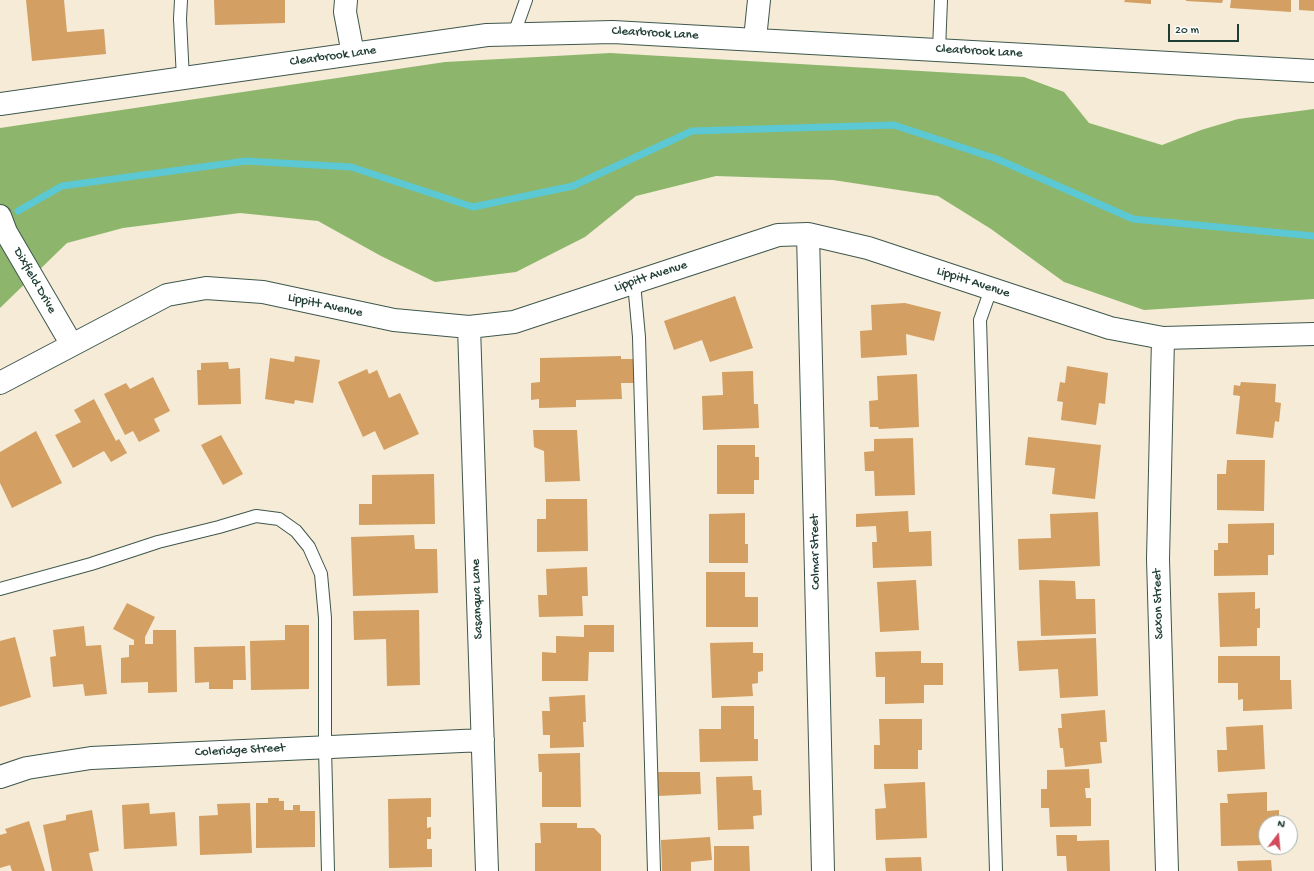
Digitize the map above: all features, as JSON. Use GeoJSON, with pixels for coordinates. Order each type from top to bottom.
{"type":"FeatureCollection","features":[{"type":"Feature","properties":{"kind":"street"},"geometry":{"type":"LineString","coordinates":[[346,0],[345,12],[352,54]]}},
{"type":"Feature","properties":{"kind":"street"},"geometry":{"type":"LineString","coordinates":[[755,39],[759,0]]}},
{"type":"Feature","properties":{"kind":"street","name":"Clearbrook Lane"},"geometry":{"type":"LineString","coordinates":[[0,104],[487,35],[514,34],[613,32],[1314,71]]}},
{"type":"Feature","properties":{"kind":"street","name":"Dixfield Drive"},"geometry":{"type":"LineString","coordinates":[[0,216],[6,232],[72,346]]}},
{"type":"Feature","properties":{"kind":"street","name":"Lippitt Avenue"},"geometry":{"type":"LineString","coordinates":[[0,383],[167,295],[206,288],[263,292],[394,320],[469,327],[514,322],[778,235],[808,234],[868,248],[1110,328],[1163,338],[1314,334]]}},
{"type":"Feature","properties":{"kind":"street","name":"Colmar Street"},"geometry":{"type":"LineString","coordinates":[[808,234],[824,871]]}},
{"type":"Feature","properties":{"kind":"street","name":"Sasanqua Lane"},"geometry":{"type":"LineString","coordinates":[[469,327],[487,871]]}},
{"type":"Feature","properties":{"kind":"street","name":"Saxon Street"},"geometry":{"type":"LineString","coordinates":[[1163,338],[1158,559],[1167,871]]}},
{"type":"Feature","properties":{"kind":"street","name":"Coleridge Street"},"geometry":{"type":"LineString","coordinates":[[0,777],[27,768],[91,758],[482,740]]}},
{"type":"Feature","properties":{"kind":"lane"},"geometry":{"type":"LineString","coordinates":[[180,0],[183,79]]}},
{"type":"Feature","properties":{"kind":"lane"},"geometry":{"type":"LineString","coordinates":[[514,34],[526,0]]}},
{"type":"Feature","properties":{"kind":"lane"},"geometry":{"type":"LineString","coordinates":[[939,50],[941,0]]}},
{"type":"Feature","properties":{"kind":"lane"},"geometry":{"type":"LineString","coordinates":[[634,283],[639,337],[654,871]]}},
{"type":"Feature","properties":{"kind":"lane"},"geometry":{"type":"LineString","coordinates":[[991,289],[980,320],[996,871]]}},
{"type":"Feature","properties":{"kind":"lane"},"geometry":{"type":"LineString","coordinates":[[0,589],[91,564],[158,542],[256,516],[279,519],[296,531],[309,547],[321,574],[325,618],[325,747],[328,871]]}},
{"type":"Feature","properties":{"kind":"green space"},"geometry":{"type":"Polygon","coordinates":[[[610,53],[1024,77],[1064,92],[1089,123],[1162,145],[1201,130],[1238,119],[1314,109],[1314,299],[1144,310],[1064,282],[991,229],[938,196],[833,180],[716,176],[636,196],[585,237],[516,272],[435,282],[381,256],[318,221],[240,213],[123,228],[67,243],[0,308],[0,128],[445,62],[610,53]]]}},
{"type":"Feature","properties":{"kind":"building"},"geometry":{"type":"Polygon","coordinates":[[[26,0],[64,0],[67,32],[104,29],[106,54],[32,61],[26,0]]]}},
{"type":"Feature","properties":{"kind":"building"},"geometry":{"type":"Polygon","coordinates":[[[214,0],[285,0],[285,23],[215,25],[214,0]]]}},
{"type":"Feature","properties":{"kind":"building"},"geometry":{"type":"Polygon","coordinates":[[[1125,0],[1151,0],[1151,4],[1124,2],[1125,0]]]}},
{"type":"Feature","properties":{"kind":"building"},"geometry":{"type":"Polygon","coordinates":[[[1186,0],[1223,0],[1222,3],[1186,0]]]}},
{"type":"Feature","properties":{"kind":"building"},"geometry":{"type":"Polygon","coordinates":[[[1231,0],[1291,0],[1291,12],[1230,8],[1231,0]]]}},
{"type":"Feature","properties":{"kind":"building"},"geometry":{"type":"Polygon","coordinates":[[[1299,0],[1314,0],[1314,11],[1299,10],[1299,0]]]}},
{"type":"Feature","properties":{"kind":"building"},"geometry":{"type":"Polygon","coordinates":[[[735,296],[753,348],[710,362],[702,340],[674,350],[664,321],[735,296]]]}},
{"type":"Feature","properties":{"kind":"building"},"geometry":{"type":"Polygon","coordinates":[[[905,303],[941,312],[934,341],[906,334],[907,355],[861,358],[860,331],[872,330],[871,305],[905,303]]]}},
{"type":"Feature","properties":{"kind":"building"},"geometry":{"type":"Polygon","coordinates":[[[295,356],[320,360],[313,403],[295,400],[294,404],[265,399],[270,358],[294,362],[295,356]]]}},
{"type":"Feature","properties":{"kind":"building"},"geometry":{"type":"Polygon","coordinates":[[[621,356],[621,359],[633,359],[634,383],[621,383],[622,399],[576,400],[576,407],[539,408],[539,399],[531,400],[531,383],[540,382],[540,358],[621,356]]]}},
{"type":"Feature","properties":{"kind":"building"},"geometry":{"type":"Polygon","coordinates":[[[228,362],[229,369],[240,368],[241,404],[198,405],[197,370],[201,370],[201,363],[228,362]]]}},
{"type":"Feature","properties":{"kind":"building"},"geometry":{"type":"Polygon","coordinates":[[[1067,366],[1108,373],[1105,404],[1099,403],[1096,425],[1061,420],[1063,402],[1057,401],[1060,382],[1065,383],[1067,366]]]}},
{"type":"Feature","properties":{"kind":"building"},"geometry":{"type":"Polygon","coordinates":[[[367,369],[369,374],[377,370],[389,398],[400,393],[419,434],[384,450],[375,431],[363,437],[338,382],[367,369]]]}},
{"type":"Feature","properties":{"kind":"building"},"geometry":{"type":"Polygon","coordinates":[[[753,371],[754,404],[758,404],[759,428],[703,430],[702,396],[723,395],[722,372],[753,371]]]}},
{"type":"Feature","properties":{"kind":"building"},"geometry":{"type":"Polygon","coordinates":[[[917,374],[919,427],[879,429],[878,427],[870,427],[869,401],[878,400],[877,376],[917,374]]]}},
{"type":"Feature","properties":{"kind":"building"},"geometry":{"type":"Polygon","coordinates":[[[153,377],[170,411],[154,419],[160,431],[139,442],[133,431],[125,435],[104,394],[126,383],[130,389],[153,377]]]}},
{"type":"Feature","properties":{"kind":"building"},"geometry":{"type":"Polygon","coordinates":[[[1241,382],[1276,384],[1275,402],[1281,403],[1279,422],[1275,421],[1273,438],[1236,434],[1240,396],[1233,395],[1234,385],[1240,386],[1241,382]]]}},
{"type":"Feature","properties":{"kind":"building"},"geometry":{"type":"Polygon","coordinates":[[[94,399],[116,441],[119,439],[127,453],[111,462],[104,451],[73,468],[55,435],[81,422],[74,410],[94,399]]]}},
{"type":"Feature","properties":{"kind":"building"},"geometry":{"type":"Polygon","coordinates":[[[533,430],[577,430],[580,481],[545,482],[544,451],[534,447],[533,430]]]}},
{"type":"Feature","properties":{"kind":"building"},"geometry":{"type":"Polygon","coordinates":[[[36,431],[62,483],[12,508],[0,483],[0,452],[36,431]]]}},
{"type":"Feature","properties":{"kind":"building"},"geometry":{"type":"Polygon","coordinates":[[[221,435],[243,474],[223,485],[201,445],[221,435]]]}},
{"type":"Feature","properties":{"kind":"building"},"geometry":{"type":"Polygon","coordinates":[[[1028,437],[1101,445],[1095,499],[1052,494],[1055,468],[1025,465],[1028,437]]]}},
{"type":"Feature","properties":{"kind":"building"},"geometry":{"type":"Polygon","coordinates":[[[913,438],[915,495],[875,496],[874,471],[865,471],[864,452],[874,451],[874,439],[913,438]]]}},
{"type":"Feature","properties":{"kind":"building"},"geometry":{"type":"Polygon","coordinates":[[[717,445],[755,445],[755,457],[759,457],[759,480],[754,480],[754,494],[717,494],[717,445]]]}},
{"type":"Feature","properties":{"kind":"building"},"geometry":{"type":"Polygon","coordinates":[[[1227,460],[1265,460],[1264,511],[1217,510],[1217,474],[1226,474],[1227,460]]]}},
{"type":"Feature","properties":{"kind":"building"},"geometry":{"type":"Polygon","coordinates":[[[434,474],[435,524],[359,525],[359,504],[372,504],[372,475],[434,474]]]}},
{"type":"Feature","properties":{"kind":"building"},"geometry":{"type":"Polygon","coordinates":[[[546,499],[587,499],[588,551],[537,552],[537,519],[546,519],[546,499]]]}},
{"type":"Feature","properties":{"kind":"building"},"geometry":{"type":"Polygon","coordinates":[[[908,511],[909,532],[931,531],[932,566],[873,568],[872,542],[877,542],[876,526],[856,527],[856,514],[908,511]]]}},
{"type":"Feature","properties":{"kind":"building"},"geometry":{"type":"Polygon","coordinates":[[[1098,512],[1100,566],[1019,570],[1018,539],[1051,538],[1050,514],[1098,512]]]}},
{"type":"Feature","properties":{"kind":"building"},"geometry":{"type":"Polygon","coordinates":[[[745,513],[745,544],[748,544],[748,563],[709,563],[709,514],[745,513]]]}},
{"type":"Feature","properties":{"kind":"building"},"geometry":{"type":"Polygon","coordinates":[[[1274,523],[1274,555],[1268,555],[1268,575],[1214,576],[1214,550],[1218,550],[1218,543],[1228,543],[1228,524],[1274,523]]]}},
{"type":"Feature","properties":{"kind":"building"},"geometry":{"type":"Polygon","coordinates":[[[414,535],[415,549],[437,549],[438,593],[353,596],[351,537],[414,535]]]}},
{"type":"Feature","properties":{"kind":"building"},"geometry":{"type":"Polygon","coordinates":[[[587,567],[588,596],[582,596],[583,616],[539,617],[538,595],[547,595],[546,569],[587,567]]]}},
{"type":"Feature","properties":{"kind":"building"},"geometry":{"type":"Polygon","coordinates":[[[706,572],[745,572],[745,597],[758,597],[758,627],[706,627],[706,572]]]}},
{"type":"Feature","properties":{"kind":"building"},"geometry":{"type":"Polygon","coordinates":[[[916,580],[919,630],[880,632],[877,582],[916,580]]]}},
{"type":"Feature","properties":{"kind":"building"},"geometry":{"type":"Polygon","coordinates":[[[1039,580],[1075,581],[1076,599],[1095,599],[1096,634],[1041,636],[1039,580]]]}},
{"type":"Feature","properties":{"kind":"building"},"geometry":{"type":"Polygon","coordinates":[[[1255,592],[1255,609],[1260,608],[1260,628],[1257,628],[1257,646],[1220,647],[1218,593],[1255,592]]]}},
{"type":"Feature","properties":{"kind":"building"},"geometry":{"type":"Polygon","coordinates":[[[127,603],[155,617],[145,637],[145,644],[153,644],[153,630],[176,630],[177,692],[148,693],[148,682],[121,683],[121,658],[129,657],[129,645],[134,645],[134,640],[113,629],[127,603]]]}},
{"type":"Feature","properties":{"kind":"building"},"geometry":{"type":"Polygon","coordinates":[[[419,610],[420,685],[387,686],[386,639],[354,640],[353,611],[419,610]]]}},
{"type":"Feature","properties":{"kind":"building"},"geometry":{"type":"Polygon","coordinates":[[[285,625],[309,625],[309,689],[251,690],[250,641],[285,640],[285,625]]]}},
{"type":"Feature","properties":{"kind":"building"},"geometry":{"type":"Polygon","coordinates":[[[584,625],[614,625],[614,652],[589,652],[588,681],[542,681],[542,652],[556,653],[556,636],[584,637],[584,625]]]}},
{"type":"Feature","properties":{"kind":"building"},"geometry":{"type":"Polygon","coordinates":[[[84,626],[86,646],[101,645],[107,694],[85,696],[83,684],[53,687],[50,657],[56,656],[53,630],[84,626]]]}},
{"type":"Feature","properties":{"kind":"building"},"geometry":{"type":"Polygon","coordinates":[[[15,637],[31,697],[0,707],[0,641],[15,637]]]}},
{"type":"Feature","properties":{"kind":"building"},"geometry":{"type":"Polygon","coordinates":[[[1096,638],[1098,696],[1060,698],[1058,669],[1019,671],[1017,641],[1096,638]]]}},
{"type":"Feature","properties":{"kind":"building"},"geometry":{"type":"Polygon","coordinates":[[[753,642],[753,653],[763,653],[763,671],[758,672],[758,683],[752,684],[753,696],[712,698],[710,643],[753,642]]]}},
{"type":"Feature","properties":{"kind":"building"},"geometry":{"type":"Polygon","coordinates":[[[245,646],[246,680],[233,680],[233,689],[209,689],[209,682],[195,683],[194,647],[245,646]]]}},
{"type":"Feature","properties":{"kind":"building"},"geometry":{"type":"Polygon","coordinates":[[[921,651],[921,663],[943,663],[943,685],[924,685],[924,703],[885,704],[885,677],[876,677],[875,652],[921,651]]]}},
{"type":"Feature","properties":{"kind":"building"},"geometry":{"type":"Polygon","coordinates":[[[1218,656],[1280,656],[1280,680],[1291,680],[1292,709],[1243,711],[1243,699],[1238,700],[1238,683],[1218,683],[1218,656]]]}},
{"type":"Feature","properties":{"kind":"building"},"geometry":{"type":"Polygon","coordinates":[[[585,695],[586,722],[583,722],[584,747],[550,748],[550,735],[543,735],[542,711],[550,711],[549,697],[585,695]]]}},
{"type":"Feature","properties":{"kind":"building"},"geometry":{"type":"Polygon","coordinates":[[[721,706],[754,706],[754,739],[758,739],[758,761],[700,762],[699,729],[721,729],[721,706]]]}},
{"type":"Feature","properties":{"kind":"building"},"geometry":{"type":"Polygon","coordinates":[[[1105,710],[1107,742],[1100,742],[1102,763],[1065,767],[1063,748],[1060,748],[1058,728],[1062,728],[1061,714],[1105,710]]]}},
{"type":"Feature","properties":{"kind":"building"},"geometry":{"type":"Polygon","coordinates":[[[879,719],[922,719],[922,750],[918,750],[918,769],[874,769],[874,745],[880,745],[879,719]]]}},
{"type":"Feature","properties":{"kind":"building"},"geometry":{"type":"Polygon","coordinates":[[[1263,725],[1265,769],[1218,772],[1217,750],[1227,750],[1226,727],[1263,725]]]}},
{"type":"Feature","properties":{"kind":"building"},"geometry":{"type":"Polygon","coordinates":[[[580,753],[581,807],[542,807],[542,772],[539,772],[538,754],[580,753]]]}},
{"type":"Feature","properties":{"kind":"building"},"geometry":{"type":"Polygon","coordinates":[[[1089,769],[1090,788],[1085,788],[1086,798],[1091,798],[1091,826],[1050,827],[1049,808],[1041,808],[1041,789],[1047,789],[1047,770],[1089,769]]]}},
{"type":"Feature","properties":{"kind":"building"},"geometry":{"type":"Polygon","coordinates":[[[657,772],[700,772],[701,794],[658,796],[657,772]]]}},
{"type":"Feature","properties":{"kind":"building"},"geometry":{"type":"Polygon","coordinates":[[[752,776],[753,790],[761,790],[762,815],[753,816],[754,829],[718,830],[716,777],[752,776]]]}},
{"type":"Feature","properties":{"kind":"building"},"geometry":{"type":"Polygon","coordinates":[[[925,782],[927,838],[876,840],[875,809],[886,808],[884,784],[925,782]]]}},
{"type":"Feature","properties":{"kind":"building"},"geometry":{"type":"Polygon","coordinates":[[[1267,792],[1267,811],[1279,810],[1279,815],[1258,815],[1258,845],[1221,846],[1220,803],[1228,803],[1227,794],[1267,792]]]}},
{"type":"Feature","properties":{"kind":"building"},"geometry":{"type":"Polygon","coordinates":[[[268,798],[279,798],[279,801],[284,801],[284,810],[293,810],[293,805],[300,805],[300,811],[315,811],[315,847],[256,848],[256,803],[268,803],[268,798]]]}},
{"type":"Feature","properties":{"kind":"building"},"geometry":{"type":"Polygon","coordinates":[[[431,798],[431,817],[427,817],[427,828],[431,827],[431,839],[427,839],[427,849],[432,849],[432,867],[389,868],[388,799],[431,798]]]}},
{"type":"Feature","properties":{"kind":"building"},"geometry":{"type":"Polygon","coordinates":[[[149,803],[150,814],[175,812],[177,846],[124,849],[122,805],[149,803]]]}},
{"type":"Feature","properties":{"kind":"building"},"geometry":{"type":"Polygon","coordinates":[[[250,803],[252,853],[200,855],[199,816],[218,815],[217,804],[250,803]]]}},
{"type":"Feature","properties":{"kind":"building"},"geometry":{"type":"Polygon","coordinates":[[[92,810],[99,851],[89,853],[93,871],[52,871],[43,825],[66,820],[66,815],[92,810]]]}},
{"type":"Feature","properties":{"kind":"building"},"geometry":{"type":"Polygon","coordinates":[[[29,821],[45,871],[12,871],[10,865],[0,868],[0,835],[7,833],[5,829],[29,821]]]}},
{"type":"Feature","properties":{"kind":"building"},"geometry":{"type":"Polygon","coordinates":[[[540,823],[577,823],[577,828],[594,828],[601,835],[601,871],[535,871],[535,843],[541,843],[540,823]]]}},
{"type":"Feature","properties":{"kind":"building"},"geometry":{"type":"Polygon","coordinates":[[[1056,835],[1077,835],[1077,841],[1109,840],[1110,871],[1067,871],[1066,856],[1057,856],[1056,835]]]}},
{"type":"Feature","properties":{"kind":"building"},"geometry":{"type":"Polygon","coordinates":[[[710,837],[712,860],[691,862],[691,871],[662,871],[661,840],[710,837]]]}},
{"type":"Feature","properties":{"kind":"building"},"geometry":{"type":"Polygon","coordinates":[[[714,846],[749,846],[750,871],[714,871],[714,846]]]}},
{"type":"Feature","properties":{"kind":"building"},"geometry":{"type":"Polygon","coordinates":[[[921,857],[922,871],[886,871],[885,858],[921,857]]]}},
{"type":"Feature","properties":{"kind":"building"},"geometry":{"type":"Polygon","coordinates":[[[1271,860],[1272,871],[1238,871],[1237,861],[1271,860]]]}},
{"type":"Feature","properties":{"kind":"waterway"},"geometry":{"type":"LineString","coordinates":[[18,211],[62,186],[246,161],[351,167],[473,207],[573,186],[692,131],[894,125],[997,159],[1133,219],[1314,236]]}}]}
